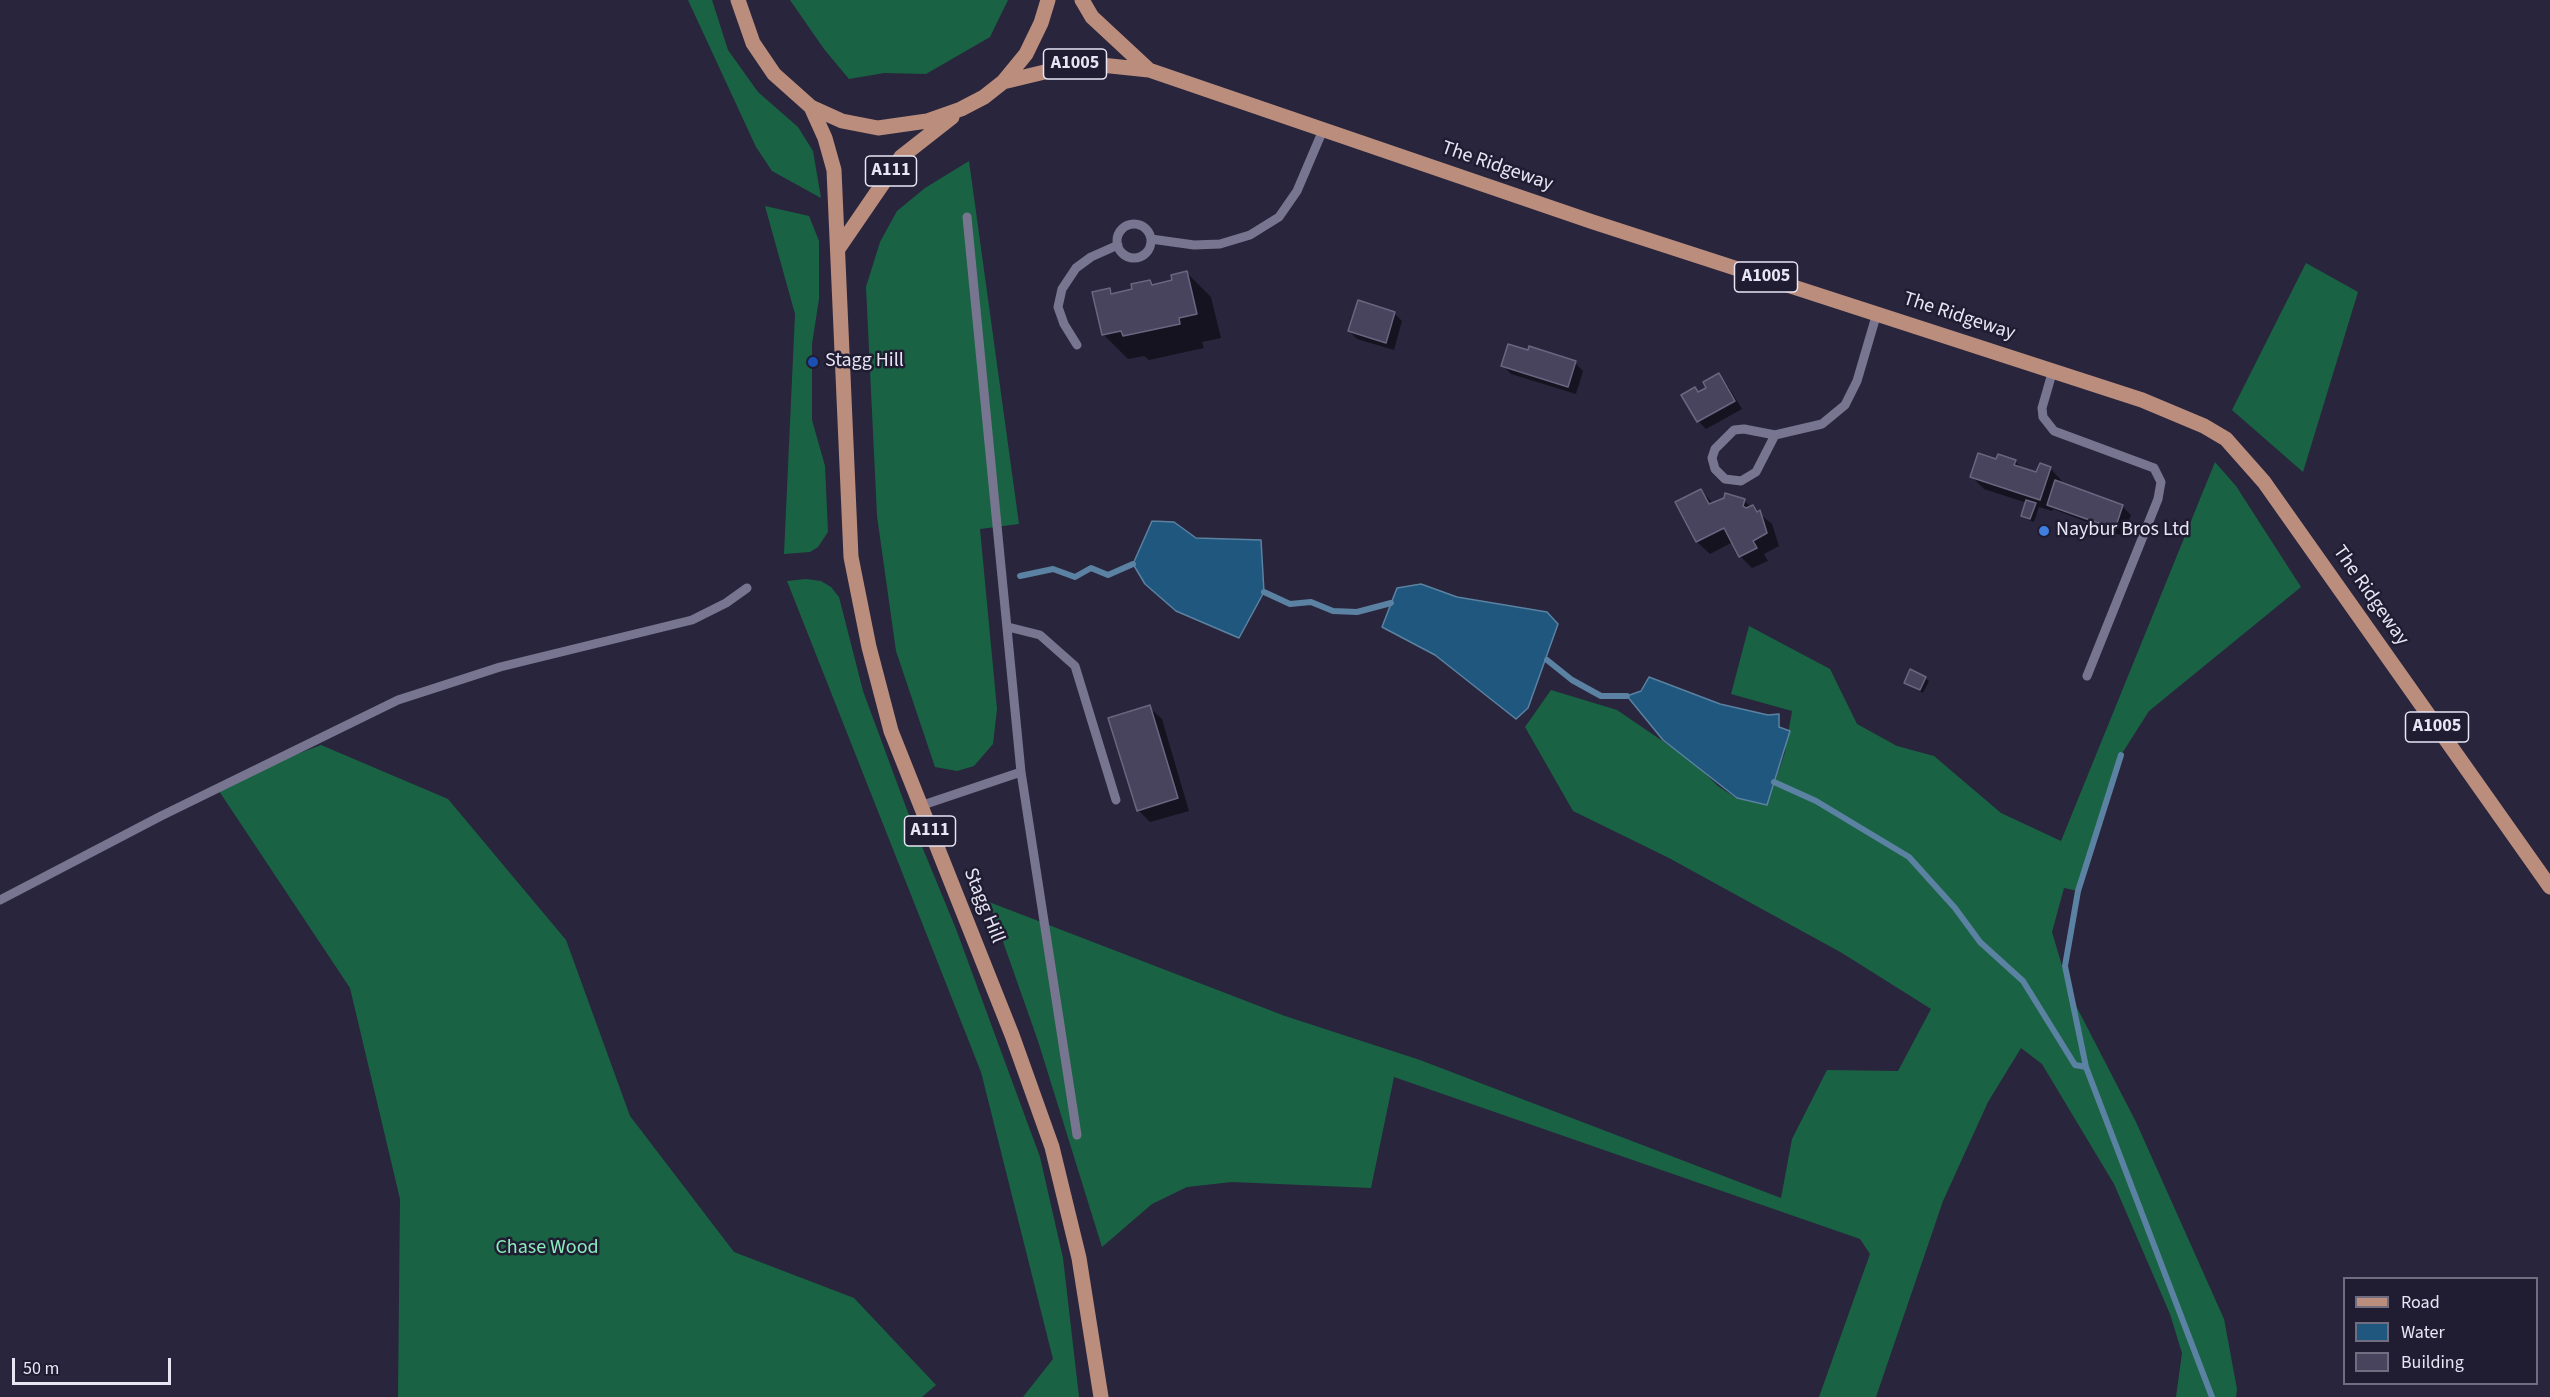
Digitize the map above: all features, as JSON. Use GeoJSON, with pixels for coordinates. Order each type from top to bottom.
{"type":"FeatureCollection","features":[{"type":"Feature","properties":{"kind":"main road"},"geometry":{"type":"LineString","coordinates":[[738,0],[753,43],[774,74],[811,107],[842,121],[878,128],[927,121],[961,110],[984,97],[1003,82],[1026,54],[1041,23],[1048,0]]}},
{"type":"Feature","properties":{"kind":"main road","name":"The Ridgeway"},"geometry":{"type":"LineString","coordinates":[[1082,0],[1092,17],[1149,70]]}},
{"type":"Feature","properties":{"kind":"main road","name":"The Ridgeway"},"geometry":{"type":"LineString","coordinates":[[1003,82],[1082,63],[1149,70],[1593,222],[2053,370],[2177,413],[2226,439],[2245,458],[2550,887]]}},
{"type":"Feature","properties":{"kind":"main road","name":"Stagg Hill"},"geometry":{"type":"LineString","coordinates":[[811,107],[825,138],[834,170],[851,557],[869,648],[891,731],[1012,1035],[1052,1148],[1079,1258],[1101,1397]]}},
{"type":"Feature","properties":{"kind":"main road","name":"A111"},"geometry":{"type":"LineString","coordinates":[[838,249],[901,157],[961,110]]}},
{"type":"Feature","properties":{"kind":"lane"},"geometry":{"type":"LineString","coordinates":[[1151,239],[1148,250],[1139,257],[1128,256],[1118,245],[1118,235],[1130,224],[1141,225],[1151,239],[1194,245],[1220,244],[1250,236],[1279,217],[1297,191],[1323,130]]}},
{"type":"Feature","properties":{"kind":"lane"},"geometry":{"type":"LineString","coordinates":[[967,217],[1022,772],[1077,1135]]}},
{"type":"Feature","properties":{"kind":"lane"},"geometry":{"type":"LineString","coordinates":[[1077,345],[1064,324],[1058,307],[1062,289],[1076,268],[1091,257],[1118,245]]}},
{"type":"Feature","properties":{"kind":"lane"},"geometry":{"type":"LineString","coordinates":[[1775,435],[1756,472],[1741,481],[1725,479],[1715,469],[1712,459],[1715,449],[1734,430],[1775,435],[1822,424],[1845,405],[1857,381],[1877,313]]}},
{"type":"Feature","properties":{"kind":"lane"},"geometry":{"type":"LineString","coordinates":[[2053,370],[2042,408],[2043,417],[2054,431],[2154,468],[2162,482],[2158,499],[2086,676]]}},
{"type":"Feature","properties":{"kind":"lane"},"geometry":{"type":"LineString","coordinates":[[0,900],[161,816],[398,700],[500,667],[692,620],[726,603],[747,588]]}},
{"type":"Feature","properties":{"kind":"lane"},"geometry":{"type":"LineString","coordinates":[[1008,627],[1040,635],[1075,666],[1116,800]]}},
{"type":"Feature","properties":{"kind":"lane"},"geometry":{"type":"LineString","coordinates":[[920,806],[1022,772]]}},
{"type":"Feature","properties":{"kind":"green space"},"geometry":{"type":"Polygon","coordinates":[[[688,0],[712,0],[728,50],[758,92],[798,127],[813,151],[821,198],[772,171],[756,147],[688,0]]]}},
{"type":"Feature","properties":{"kind":"green space"},"geometry":{"type":"Polygon","coordinates":[[[790,0],[1008,0],[990,37],[926,74],[884,73],[849,79],[824,49],[790,0]]]}},
{"type":"Feature","properties":{"kind":"green space"},"geometry":{"type":"Polygon","coordinates":[[[969,161],[1019,524],[980,529],[997,709],[993,744],[974,766],[957,771],[935,767],[896,651],[877,516],[866,287],[880,242],[897,211],[925,188],[969,161]]]}},
{"type":"Feature","properties":{"kind":"green space"},"geometry":{"type":"Polygon","coordinates":[[[765,206],[809,216],[819,241],[819,299],[812,344],[812,420],[825,466],[828,532],[818,547],[810,552],[784,554],[795,314],[765,206]]]}},
{"type":"Feature","properties":{"kind":"green space"},"geometry":{"type":"Polygon","coordinates":[[[2306,263],[2358,292],[2303,472],[2232,410],[2306,263]]]}},
{"type":"Feature","properties":{"kind":"green space"},"geometry":{"type":"Polygon","coordinates":[[[2215,462],[2236,486],[2301,587],[2149,711],[2121,755],[2078,891],[2064,888],[2052,932],[2071,996],[2136,1122],[2224,1319],[2237,1389],[2236,1397],[2176,1397],[2182,1353],[2170,1314],[2114,1184],[2042,1064],[2021,1048],[1988,1102],[1943,1201],[1876,1397],[1819,1397],[1870,1254],[1860,1239],[1394,1077],[1371,1188],[1232,1182],[1187,1187],[1152,1204],[1102,1247],[1038,1041],[989,902],[1285,1016],[1420,1060],[1781,1198],[1792,1139],[1827,1070],[1898,1071],[1931,1009],[1842,953],[1669,858],[1573,811],[1525,727],[1551,690],[1617,710],[1692,761],[1718,786],[1736,798],[1767,805],[1785,752],[1792,711],[1731,694],[1749,626],[1830,669],[1857,724],[1897,746],[1934,756],[2001,813],[2061,841],[2215,462]]]}},
{"type":"Feature","properties":{"kind":"green space"},"geometry":{"type":"Polygon","coordinates":[[[806,579],[821,581],[831,587],[839,597],[863,691],[907,810],[956,929],[1040,1157],[1063,1258],[1079,1397],[1023,1397],[1053,1359],[981,1072],[787,581],[806,579]]]}},
{"type":"Feature","properties":{"kind":"green space","name":"Chase Wood"},"geometry":{"type":"Polygon","coordinates":[[[321,745],[448,799],[566,940],[630,1116],[734,1252],[854,1298],[936,1385],[922,1397],[398,1397],[400,1199],[350,988],[215,785],[321,745]]]}},
{"type":"Feature","properties":{"kind":"water"},"geometry":{"type":"Polygon","coordinates":[[[1152,521],[1174,522],[1196,538],[1261,540],[1264,592],[1239,638],[1176,611],[1145,584],[1133,564],[1152,521]]]}},
{"type":"Feature","properties":{"kind":"water"},"geometry":{"type":"Polygon","coordinates":[[[1421,584],[1457,597],[1547,612],[1558,624],[1528,708],[1516,719],[1435,655],[1382,627],[1397,588],[1421,584]]]}},
{"type":"Feature","properties":{"kind":"water"},"geometry":{"type":"Polygon","coordinates":[[[1649,677],[1720,704],[1768,715],[1779,714],[1779,727],[1790,731],[1767,805],[1737,798],[1663,740],[1627,696],[1641,691],[1649,677]]]}},
{"type":"Feature","properties":{"kind":"building"},"geometry":{"type":"Polygon","coordinates":[[[1187,271],[1197,314],[1179,318],[1180,324],[1123,336],[1121,331],[1102,335],[1092,292],[1110,288],[1111,294],[1132,289],[1131,284],[1150,280],[1152,285],[1172,280],[1171,275],[1187,271]]]}},
{"type":"Feature","properties":{"kind":"building"},"geometry":{"type":"Polygon","coordinates":[[[1358,300],[1395,312],[1386,343],[1348,331],[1358,300]]]}},
{"type":"Feature","properties":{"kind":"building"},"geometry":{"type":"Polygon","coordinates":[[[1508,344],[1528,350],[1529,346],[1576,361],[1568,387],[1501,366],[1508,344]]]}},
{"type":"Feature","properties":{"kind":"building"},"geometry":{"type":"Polygon","coordinates":[[[1719,373],[1735,401],[1697,422],[1681,395],[1695,387],[1698,392],[1706,388],[1703,382],[1719,373]]]}},
{"type":"Feature","properties":{"kind":"building"},"geometry":{"type":"Polygon","coordinates":[[[1978,453],[1996,459],[1998,454],[2016,460],[2014,465],[2036,472],[2040,463],[2051,467],[2040,500],[1970,477],[1978,453]]]}},
{"type":"Feature","properties":{"kind":"building"},"geometry":{"type":"Polygon","coordinates":[[[2055,480],[2123,505],[2115,529],[2047,505],[2055,480]]]}},
{"type":"Feature","properties":{"kind":"building"},"geometry":{"type":"Polygon","coordinates":[[[1701,489],[1709,504],[1724,498],[1725,493],[1745,499],[1743,506],[1746,508],[1753,505],[1757,512],[1760,510],[1767,533],[1753,541],[1757,548],[1739,557],[1724,528],[1696,542],[1675,502],[1701,489]]]}},
{"type":"Feature","properties":{"kind":"building"},"geometry":{"type":"Polygon","coordinates":[[[2026,500],[2036,503],[2030,519],[2021,516],[2026,500]]]}},
{"type":"Feature","properties":{"kind":"building"},"geometry":{"type":"Polygon","coordinates":[[[1910,669],[1926,677],[1920,690],[1904,683],[1910,669]]]}},
{"type":"Feature","properties":{"kind":"building"},"geometry":{"type":"Polygon","coordinates":[[[1150,705],[1178,798],[1137,811],[1108,718],[1150,705]]]}},
{"type":"Feature","properties":{"kind":"waterway"},"geometry":{"type":"LineString","coordinates":[[1020,576],[1053,569],[1075,577],[1091,568],[1108,575],[1133,564]]}},
{"type":"Feature","properties":{"kind":"waterway"},"geometry":{"type":"LineString","coordinates":[[1264,592],[1290,604],[1311,602],[1333,611],[1357,612],[1391,603]]}},
{"type":"Feature","properties":{"kind":"waterway"},"geometry":{"type":"LineString","coordinates":[[1547,660],[1572,680],[1601,696],[1627,696]]}},
{"type":"Feature","properties":{"kind":"waterway"},"geometry":{"type":"LineString","coordinates":[[2121,755],[2078,891],[2065,966],[2086,1067],[2212,1397]]}},
{"type":"Feature","properties":{"kind":"waterway"},"geometry":{"type":"LineString","coordinates":[[1774,782],[1816,801],[1909,857],[1955,908],[1980,942],[2023,981],[2075,1065],[2086,1067]]}},
{"type":"Feature","properties":{"kind":"place","name":"Stagg Hill"},"geometry":{"type":"Point","coordinates":[813,362]}},
{"type":"Feature","properties":{"kind":"place","name":"Naybur Bros Ltd"},"geometry":{"type":"Point","coordinates":[2044,531]}}]}
